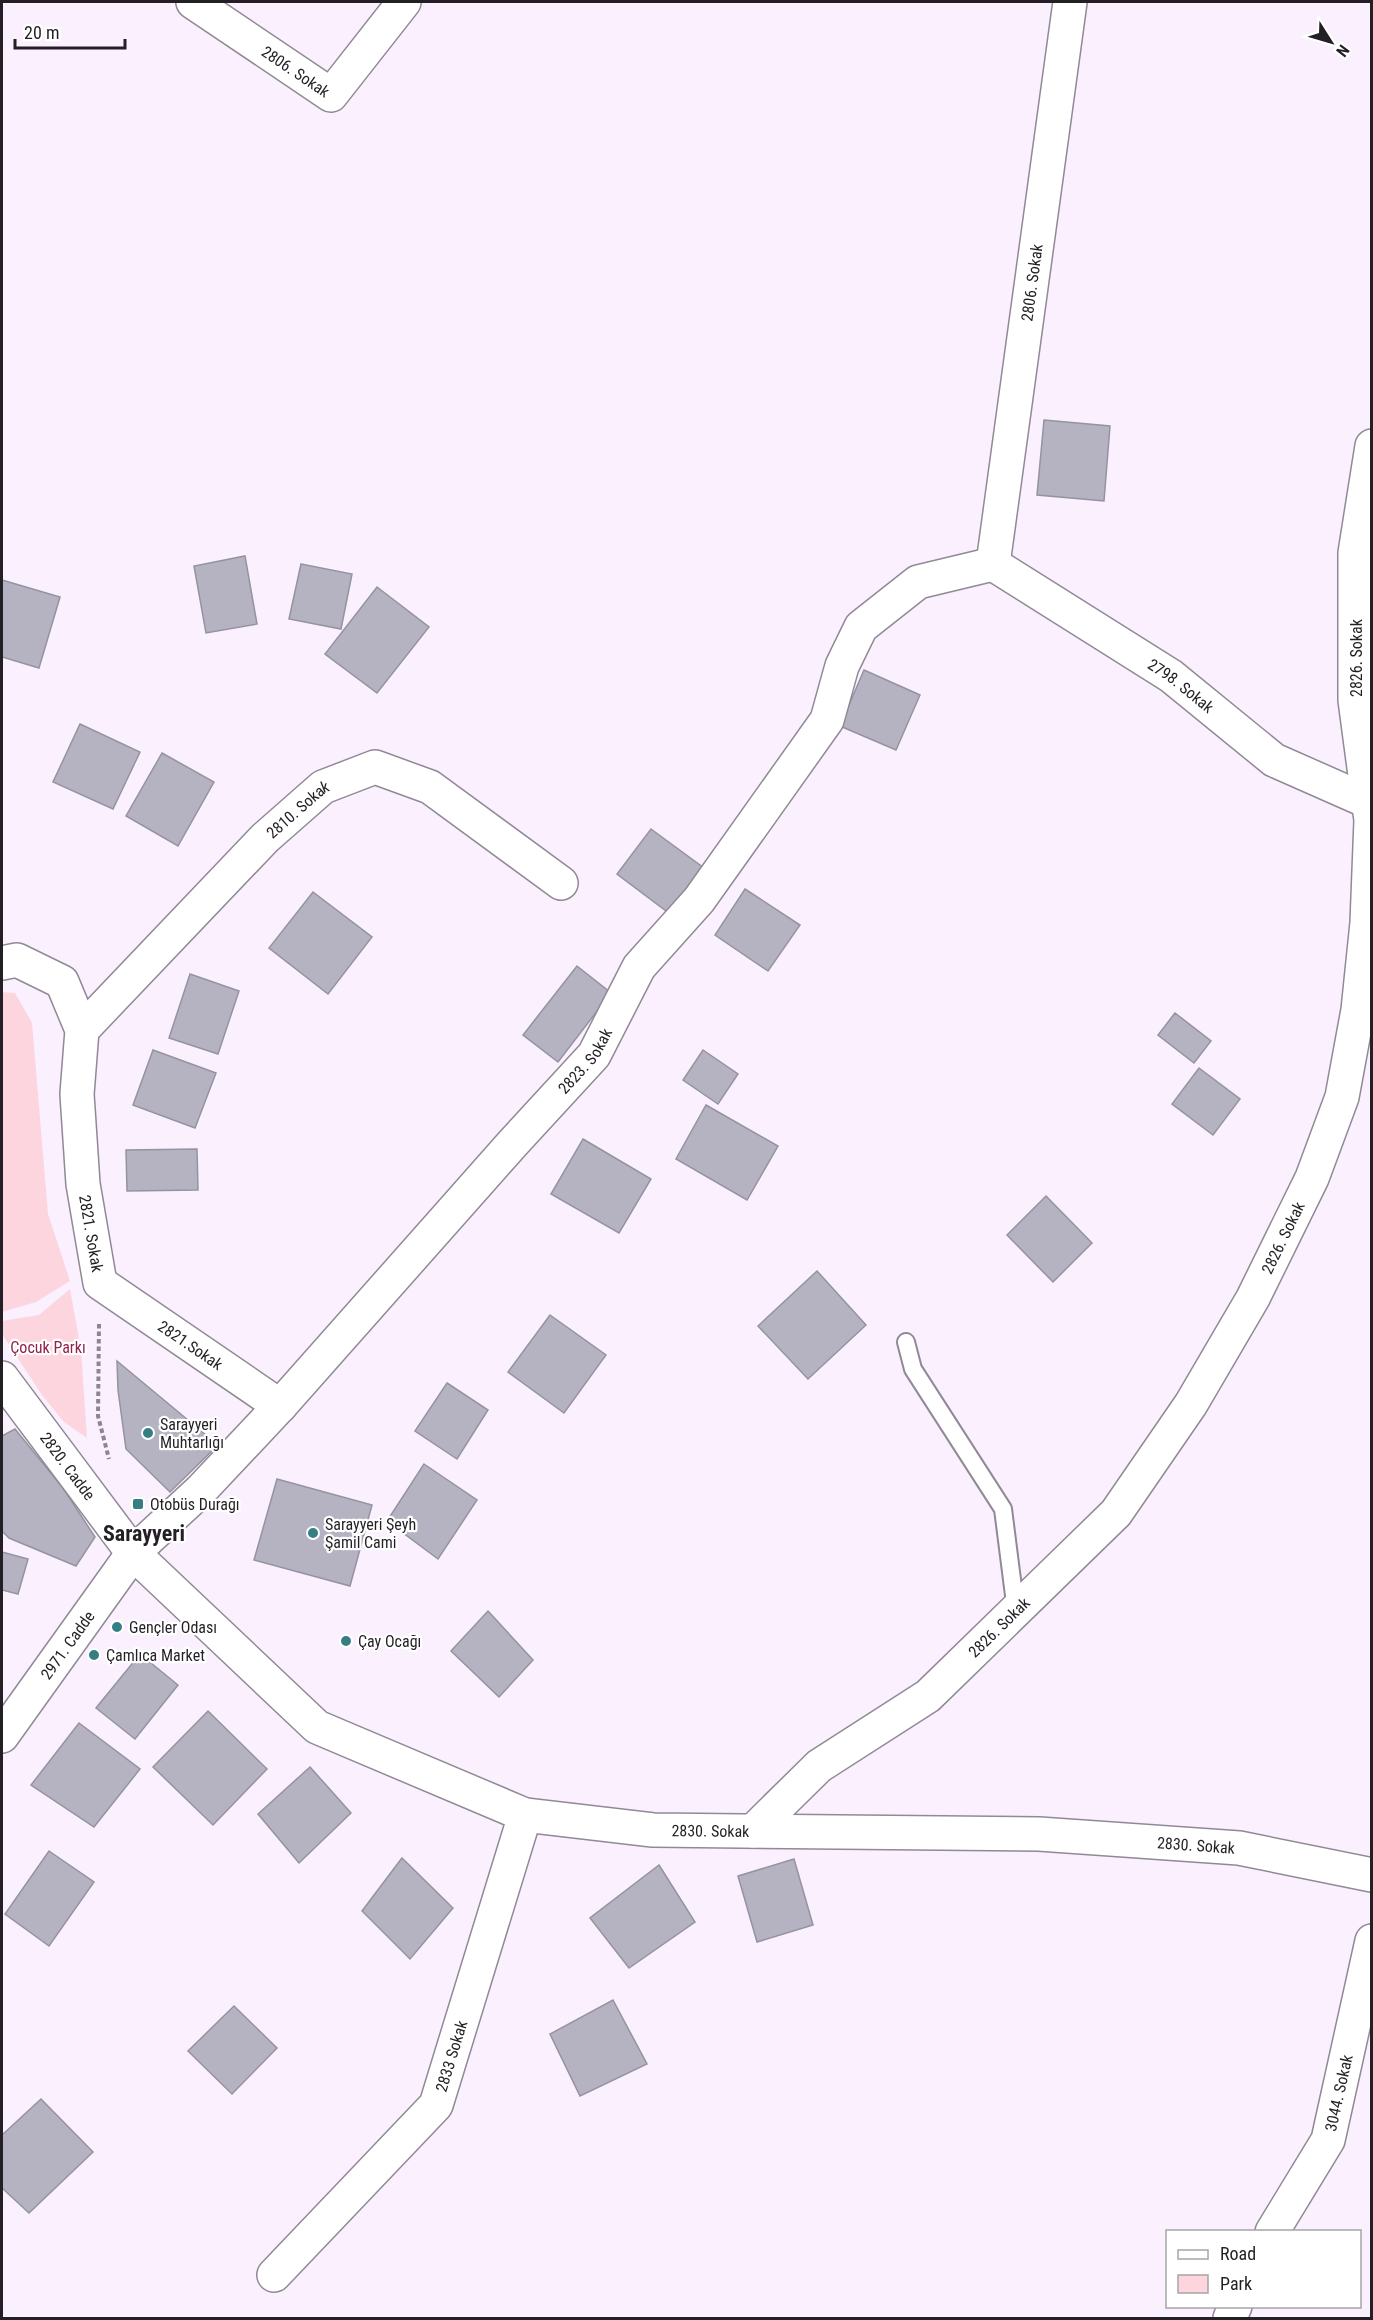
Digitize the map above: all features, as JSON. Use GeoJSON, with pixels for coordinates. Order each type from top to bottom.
{"type":"FeatureCollection","features":[{"type":"Feature","properties":{"kind":"street","name":"2806. Sokak"},"geometry":{"type":"LineString","coordinates":[[193,2],[331,95],[404,2]]}},
{"type":"Feature","properties":{"kind":"street","name":"2806. Sokak"},"geometry":{"type":"LineString","coordinates":[[993,564],[1070,2]]}},
{"type":"Feature","properties":{"kind":"street","name":"2826. Sokak"},"geometry":{"type":"LineString","coordinates":[[753,1831],[819,1766],[928,1696],[1116,1513],[1191,1404],[1253,1298],[1312,1178],[1342,1097],[1358,1010],[1367,923],[1371,820],[1355,700],[1355,553],[1371,446]]}},
{"type":"Feature","properties":{"kind":"street","name":"2798. Sokak"},"geometry":{"type":"LineString","coordinates":[[993,564],[1171,676],[1274,760],[1368,802]]}},
{"type":"Feature","properties":{"kind":"street","name":"2823. Sokak"},"geometry":{"type":"LineString","coordinates":[[133,1553],[201,1490],[280,1406],[594,1055],[639,967],[699,900],[827,720],[842,666],[861,627],[918,582],[993,564]]}},
{"type":"Feature","properties":{"kind":"street","name":"2810. Sokak"},"geometry":{"type":"LineString","coordinates":[[82,1030],[265,838],[323,787],[375,767],[430,787],[561,883]]}},
{"type":"Feature","properties":{"kind":"street","name":"2821. Sokak"},"geometry":{"type":"LineString","coordinates":[[2,963],[17,960],[62,982],[82,1030],[77,1094],[83,1184],[99,1283]]}},
{"type":"Feature","properties":{"kind":"street","name":"2821.Sokak"},"geometry":{"type":"LineString","coordinates":[[99,1283],[280,1406]]}},
{"type":"Feature","properties":{"kind":"street","name":"2820. Cadde"},"geometry":{"type":"LineString","coordinates":[[2,1378],[133,1553]]}},
{"type":"Feature","properties":{"kind":"street","name":"2971. Cadde"},"geometry":{"type":"LineString","coordinates":[[2,1736],[133,1553]]}},
{"type":"Feature","properties":{"kind":"street","name":"2830. Sokak"},"geometry":{"type":"LineString","coordinates":[[133,1553],[317,1727],[525,1815],[653,1830],[1039,1834],[1239,1848],[1371,1875]]}},
{"type":"Feature","properties":{"kind":"street","name":"2833 Sokak"},"geometry":{"type":"LineString","coordinates":[[274,2275],[436,2105],[525,1815]]}},
{"type":"Feature","properties":{"kind":"street","name":"3044. Sokak"},"geometry":{"type":"LineString","coordinates":[[1273,2230],[1328,2140],[1371,1941]]}},
{"type":"Feature","properties":{"kind":"lane"},"geometry":{"type":"LineString","coordinates":[[906,1342],[913,1369],[1003,1509],[1016,1612]]}},
{"type":"Feature","properties":{"kind":"path","name":"2821. Sokak"},"geometry":{"type":"LineString","coordinates":[[99,1283],[99,1416],[110,1462]]}},
{"type":"Feature","properties":{"kind":"green space"},"geometry":{"type":"Polygon","coordinates":[[[2,992],[15,993],[32,1023],[48,1214],[70,1281],[36,1302],[2,1312],[2,992]]]}},
{"type":"Feature","properties":{"kind":"green space","name":"Çocuk Parkı"},"geometry":{"type":"Polygon","coordinates":[[[70,1289],[81,1350],[87,1438],[64,1422],[42,1395],[2,1334],[2,1321],[39,1315],[70,1289]]]}},
{"type":"Feature","properties":{"kind":"building"},"geometry":{"type":"Polygon","coordinates":[[[1044,420],[1110,426],[1104,501],[1037,495],[1044,420]]]}},
{"type":"Feature","properties":{"kind":"building"},"geometry":{"type":"Polygon","coordinates":[[[245,556],[257,624],[206,633],[194,566],[245,556]]]}},
{"type":"Feature","properties":{"kind":"building"},"geometry":{"type":"Polygon","coordinates":[[[301,564],[352,574],[341,629],[289,619],[301,564]]]}},
{"type":"Feature","properties":{"kind":"building"},"geometry":{"type":"Polygon","coordinates":[[[2,580],[60,597],[39,668],[2,657],[2,580]]]}},
{"type":"Feature","properties":{"kind":"building"},"geometry":{"type":"Polygon","coordinates":[[[377,587],[429,627],[377,693],[325,654],[377,587]]]}},
{"type":"Feature","properties":{"kind":"building"},"geometry":{"type":"Polygon","coordinates":[[[864,670],[920,695],[896,750],[840,726],[864,670]]]}},
{"type":"Feature","properties":{"kind":"building"},"geometry":{"type":"Polygon","coordinates":[[[80,724],[140,752],[113,809],[53,782],[80,724]]]}},
{"type":"Feature","properties":{"kind":"building"},"geometry":{"type":"Polygon","coordinates":[[[162,753],[214,782],[178,846],[126,816],[162,753]]]}},
{"type":"Feature","properties":{"kind":"building"},"geometry":{"type":"Polygon","coordinates":[[[651,829],[708,871],[674,917],[617,874],[651,829]]]}},
{"type":"Feature","properties":{"kind":"building"},"geometry":{"type":"Polygon","coordinates":[[[745,889],[800,925],[768,971],[715,935],[745,889]]]}},
{"type":"Feature","properties":{"kind":"building"},"geometry":{"type":"Polygon","coordinates":[[[313,892],[372,937],[328,994],[269,948],[313,892]]]}},
{"type":"Feature","properties":{"kind":"building"},"geometry":{"type":"Polygon","coordinates":[[[577,966],[611,993],[558,1062],[523,1035],[577,966]]]}},
{"type":"Feature","properties":{"kind":"building"},"geometry":{"type":"Polygon","coordinates":[[[190,974],[239,991],[218,1054],[169,1038],[190,974]]]}},
{"type":"Feature","properties":{"kind":"building"},"geometry":{"type":"Polygon","coordinates":[[[1175,1013],[1211,1041],[1194,1063],[1158,1035],[1175,1013]]]}},
{"type":"Feature","properties":{"kind":"building"},"geometry":{"type":"Polygon","coordinates":[[[153,1050],[216,1073],[195,1128],[133,1105],[153,1050]]]}},
{"type":"Feature","properties":{"kind":"building"},"geometry":{"type":"Polygon","coordinates":[[[703,1050],[738,1074],[718,1104],[683,1080],[703,1050]]]}},
{"type":"Feature","properties":{"kind":"building"},"geometry":{"type":"Polygon","coordinates":[[[1199,1068],[1240,1099],[1213,1135],[1172,1104],[1199,1068]]]}},
{"type":"Feature","properties":{"kind":"building"},"geometry":{"type":"Polygon","coordinates":[[[706,1105],[778,1146],[747,1200],[676,1159],[706,1105]]]}},
{"type":"Feature","properties":{"kind":"building"},"geometry":{"type":"Polygon","coordinates":[[[583,1139],[651,1179],[619,1233],[551,1194],[583,1139]]]}},
{"type":"Feature","properties":{"kind":"building"},"geometry":{"type":"Polygon","coordinates":[[[197,1149],[198,1190],[127,1191],[126,1150],[197,1149]]]}},
{"type":"Feature","properties":{"kind":"building"},"geometry":{"type":"Polygon","coordinates":[[[1046,1196],[1092,1243],[1053,1282],[1007,1235],[1046,1196]]]}},
{"type":"Feature","properties":{"kind":"building"},"geometry":{"type":"Polygon","coordinates":[[[817,1271],[866,1325],[808,1379],[758,1326],[817,1271]]]}},
{"type":"Feature","properties":{"kind":"building"},"geometry":{"type":"Polygon","coordinates":[[[550,1315],[606,1355],[564,1413],[508,1372],[550,1315]]]}},
{"type":"Feature","properties":{"kind":"building"},"geometry":{"type":"Polygon","coordinates":[[[117,1361],[218,1445],[170,1492],[126,1449],[118,1390],[117,1361]]]}},
{"type":"Feature","properties":{"kind":"building"},"geometry":{"type":"Polygon","coordinates":[[[447,1383],[488,1410],[457,1459],[415,1431],[447,1383]]]}},
{"type":"Feature","properties":{"kind":"building"},"geometry":{"type":"Polygon","coordinates":[[[15,1429],[63,1488],[95,1537],[76,1566],[9,1538],[2,1531],[2,1436],[15,1429]]]}},
{"type":"Feature","properties":{"kind":"building"},"geometry":{"type":"Polygon","coordinates":[[[424,1464],[477,1500],[438,1559],[387,1521],[424,1464]]]}},
{"type":"Feature","properties":{"kind":"building","name":"Sarayyeri Şeyh Şamil Cami"},"geometry":{"type":"Polygon","coordinates":[[[277,1479],[372,1505],[350,1586],[254,1560],[277,1479]]]}},
{"type":"Feature","properties":{"kind":"building"},"geometry":{"type":"Polygon","coordinates":[[[2,1552],[28,1559],[18,1594],[2,1590],[2,1552]]]}},
{"type":"Feature","properties":{"kind":"building"},"geometry":{"type":"Polygon","coordinates":[[[488,1611],[533,1660],[499,1697],[451,1651],[488,1611]]]}},
{"type":"Feature","properties":{"kind":"building"},"geometry":{"type":"Polygon","coordinates":[[[140,1654],[178,1685],[135,1739],[96,1708],[140,1654]]]}},
{"type":"Feature","properties":{"kind":"building"},"geometry":{"type":"Polygon","coordinates":[[[208,1711],[267,1769],[213,1825],[153,1767],[208,1711]]]}},
{"type":"Feature","properties":{"kind":"building"},"geometry":{"type":"Polygon","coordinates":[[[79,1723],[140,1769],[94,1827],[31,1785],[79,1723]]]}},
{"type":"Feature","properties":{"kind":"building"},"geometry":{"type":"Polygon","coordinates":[[[310,1767],[351,1813],[299,1863],[258,1814],[310,1767]]]}},
{"type":"Feature","properties":{"kind":"building"},"geometry":{"type":"Polygon","coordinates":[[[49,1851],[94,1882],[49,1946],[5,1914],[49,1851]]]}},
{"type":"Feature","properties":{"kind":"building"},"geometry":{"type":"Polygon","coordinates":[[[402,1858],[453,1908],[410,1959],[362,1911],[402,1858]]]}},
{"type":"Feature","properties":{"kind":"building"},"geometry":{"type":"Polygon","coordinates":[[[794,1859],[813,1925],[757,1942],[738,1876],[794,1859]]]}},
{"type":"Feature","properties":{"kind":"building"},"geometry":{"type":"Polygon","coordinates":[[[659,1865],[695,1922],[629,1968],[590,1918],[659,1865]]]}},
{"type":"Feature","properties":{"kind":"building"},"geometry":{"type":"Polygon","coordinates":[[[613,2000],[647,2064],[580,2096],[550,2034],[613,2000]]]}},
{"type":"Feature","properties":{"kind":"building"},"geometry":{"type":"Polygon","coordinates":[[[234,2006],[277,2048],[232,2094],[188,2051],[234,2006]]]}},
{"type":"Feature","properties":{"kind":"building"},"geometry":{"type":"Polygon","coordinates":[[[41,2099],[93,2152],[29,2213],[2,2188],[2,2135],[41,2099]]]}},
{"type":"Feature","properties":{"kind":"place","name":"Sarayyeri Muhtarlığı"},"geometry":{"type":"Point","coordinates":[148,1433]}},
{"type":"Feature","properties":{"kind":"place","name":"Otobüs Durağı"},"geometry":{"type":"Point","coordinates":[138,1504]}},
{"type":"Feature","properties":{"kind":"place","name":"Sarayyeri Şeyh Şamil Cami"},"geometry":{"type":"Point","coordinates":[313,1533]}},
{"type":"Feature","properties":{"kind":"place","name":"Gençler Odası"},"geometry":{"type":"Point","coordinates":[117,1627]}},
{"type":"Feature","properties":{"kind":"place","name":"Çay Ocağı"},"geometry":{"type":"Point","coordinates":[346,1641]}},
{"type":"Feature","properties":{"kind":"place","name":"Çamlıca Market"},"geometry":{"type":"Point","coordinates":[94,1655]}},
{"type":"Feature","properties":{"kind":"district","name":"Sarayyeri"},"geometry":{"type":"Point","coordinates":[144,1533]}}]}
